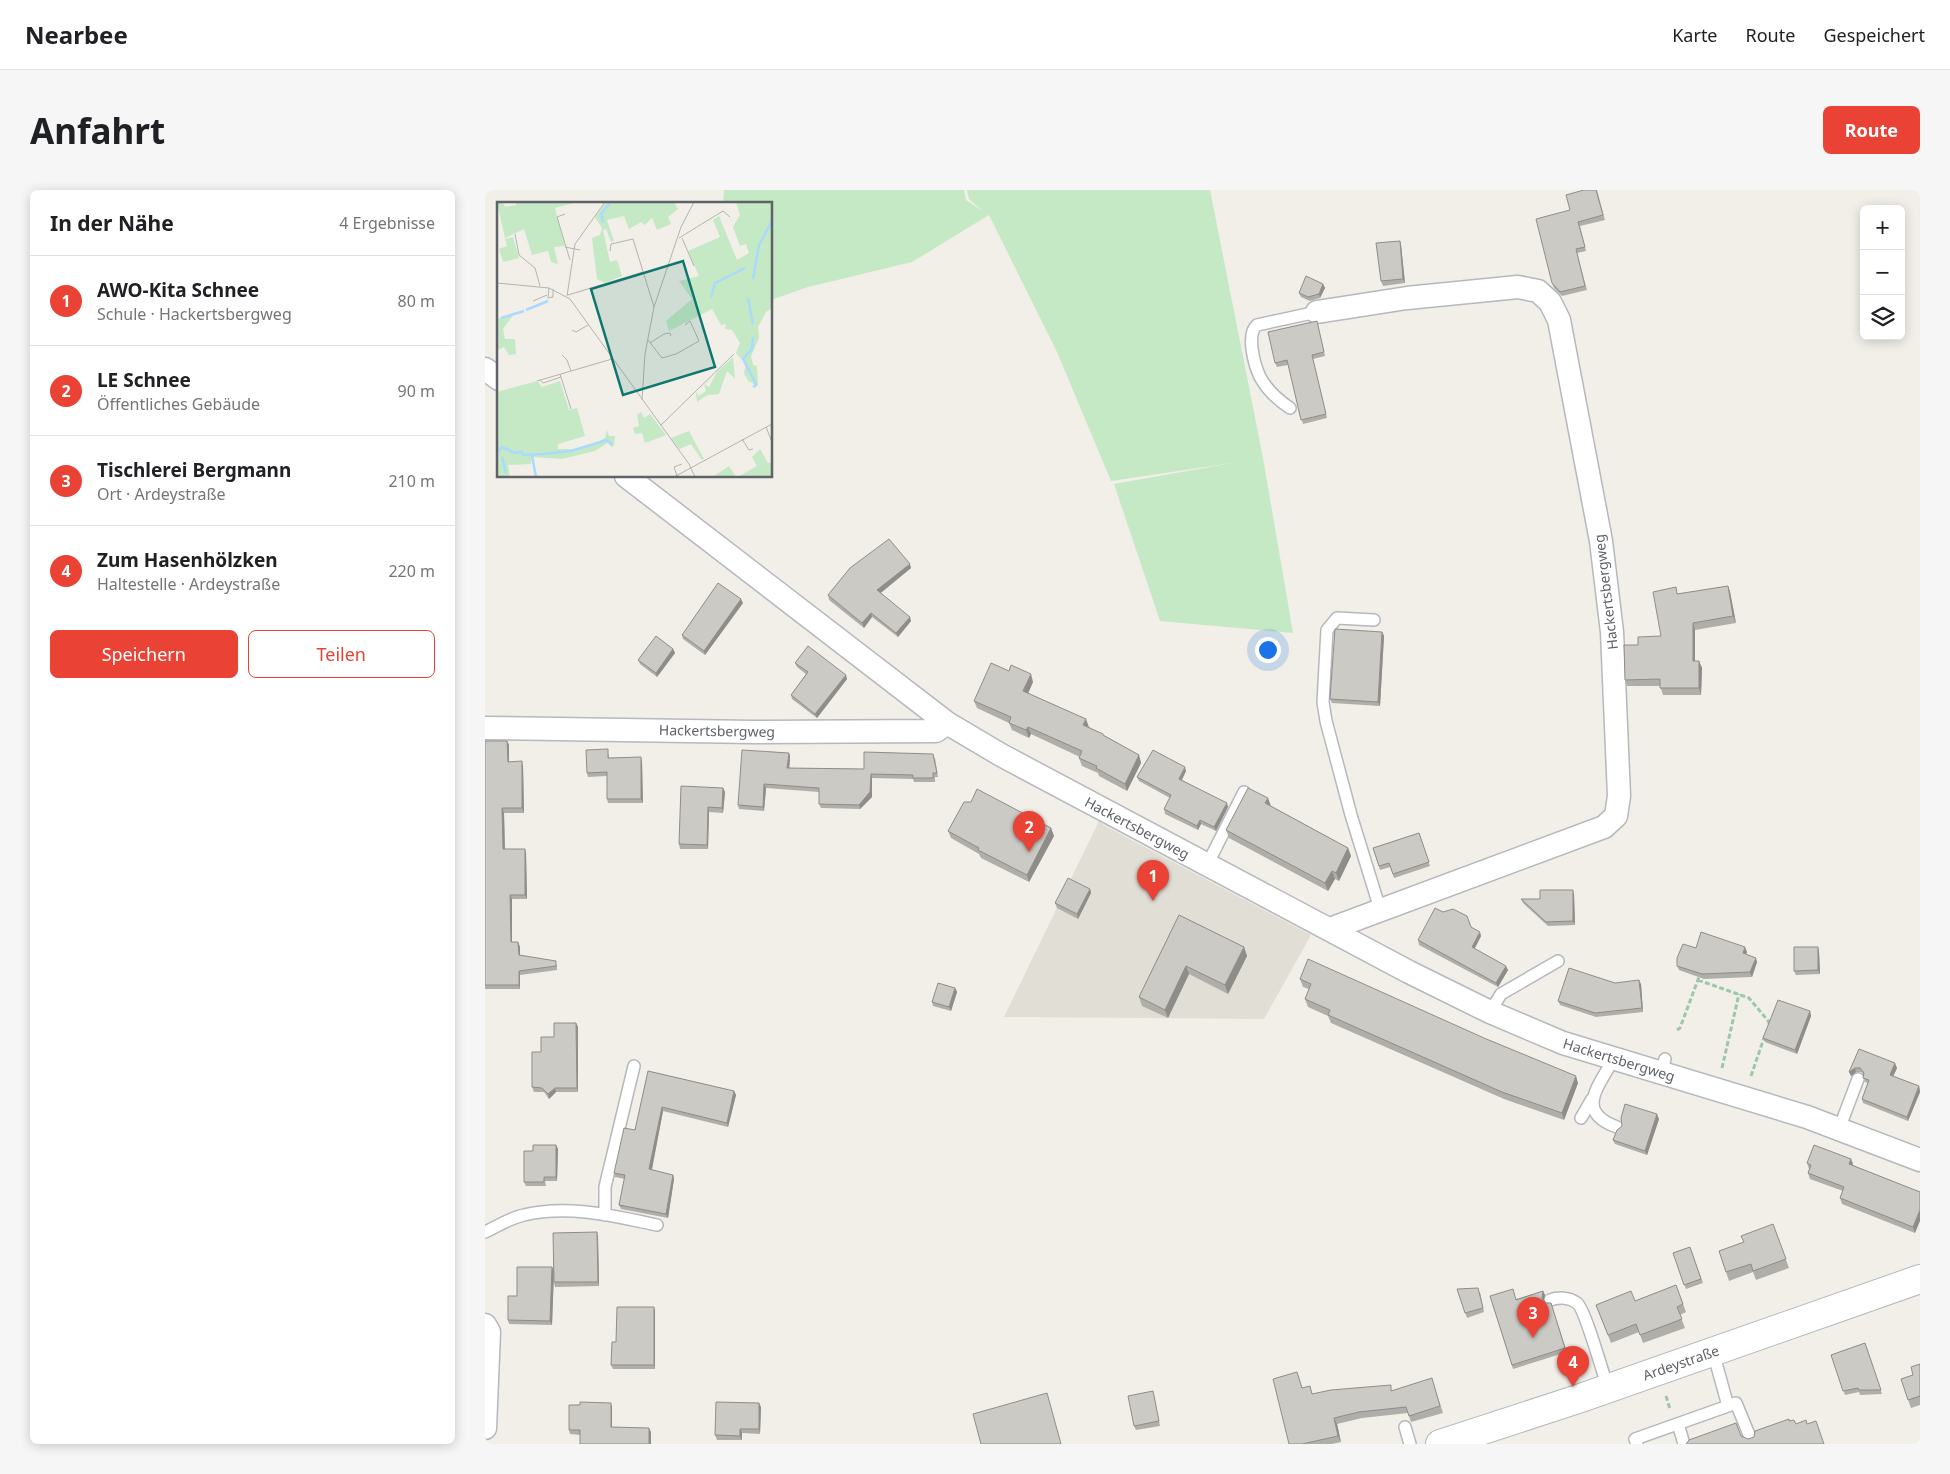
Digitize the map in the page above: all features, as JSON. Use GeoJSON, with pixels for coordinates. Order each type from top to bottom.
{"type":"FeatureCollection","features":[{"type":"Feature","properties":{"kind":"main road","name":"Ardeystraße"},"geometry":{"type":"LineString","coordinates":[[1440,1444],[1659,1371],[1920,1279]]}},
{"type":"Feature","properties":{"kind":"street","name":"Hackertsbergweg"},"geometry":{"type":"LineString","coordinates":[[1317,312],[1407,298],[1517,287],[1538,291],[1550,302],[1559,320],[1593,502],[1612,632],[1619,796],[1616,816],[1611,822],[1474,876],[1329,929]]}},
{"type":"Feature","properties":{"kind":"street"},"geometry":{"type":"LineString","coordinates":[[485,370],[497,378]]}},
{"type":"Feature","properties":{"kind":"street","name":"Hackertsbergweg"},"geometry":{"type":"LineString","coordinates":[[629,478],[947,723],[1001,755],[1207,865],[1490,1012],[1563,1043],[1613,1060],[1638,1059],[1663,1066],[1717,1090],[1807,1116],[1920,1160]]}},
{"type":"Feature","properties":{"kind":"street","name":"Hackertsbergweg"},"geometry":{"type":"LineString","coordinates":[[485,728],[753,732],[936,731],[947,723]]}},
{"type":"Feature","properties":{"kind":"street"},"geometry":{"type":"LineString","coordinates":[[485,1325],[489,1332],[485,1428]]}},
{"type":"Feature","properties":{"kind":"lane"},"geometry":{"type":"LineString","coordinates":[[1290,408],[1276,398],[1260,376],[1249,337],[1252,329],[1257,325],[1317,312]]}},
{"type":"Feature","properties":{"kind":"lane"},"geometry":{"type":"LineString","coordinates":[[1374,620],[1337,618],[1327,630],[1323,702],[1351,815],[1380,909]]}},
{"type":"Feature","properties":{"kind":"lane"},"geometry":{"type":"LineString","coordinates":[[1207,865],[1244,792]]}},
{"type":"Feature","properties":{"kind":"lane"},"geometry":{"type":"LineString","coordinates":[[1490,1012],[1501,994],[1558,961]]}},
{"type":"Feature","properties":{"kind":"lane"},"geometry":{"type":"LineString","coordinates":[[1581,1118],[1613,1060]]}},
{"type":"Feature","properties":{"kind":"lane"},"geometry":{"type":"LineString","coordinates":[[605,1214],[605,1187],[634,1066]]}},
{"type":"Feature","properties":{"kind":"lane"},"geometry":{"type":"LineString","coordinates":[[1839,1129],[1858,1079]]}},
{"type":"Feature","properties":{"kind":"lane"},"geometry":{"type":"LineString","coordinates":[[1592,1099],[1595,1112],[1599,1118],[1617,1127]]}},
{"type":"Feature","properties":{"kind":"lane"},"geometry":{"type":"LineString","coordinates":[[485,1232],[513,1218],[541,1211],[605,1214],[657,1224]]}},
{"type":"Feature","properties":{"kind":"lane"},"geometry":{"type":"LineString","coordinates":[[1550,1300],[1566,1298],[1577,1303],[1584,1317],[1608,1388]]}},
{"type":"Feature","properties":{"kind":"lane"},"geometry":{"type":"LineString","coordinates":[[1713,1352],[1729,1406]]}},
{"type":"Feature","properties":{"kind":"lane"},"geometry":{"type":"LineString","coordinates":[[1637,1444],[1635,1439],[1736,1403],[1750,1437]]}},
{"type":"Feature","properties":{"kind":"lane"},"geometry":{"type":"LineString","coordinates":[[1676,1424],[1684,1444]]}},
{"type":"Feature","properties":{"kind":"lane"},"geometry":{"type":"LineString","coordinates":[[1405,1427],[1411,1444]]}},
{"type":"Feature","properties":{"kind":"path"},"geometry":{"type":"LineString","coordinates":[[1677,1030],[1680,1028],[1698,978],[1749,998],[1769,1022],[1743,1098]]}},
{"type":"Feature","properties":{"kind":"path"},"geometry":{"type":"LineString","coordinates":[[1717,1090],[1739,994]]}},
{"type":"Feature","properties":{"kind":"path"},"geometry":{"type":"LineString","coordinates":[[1659,1371],[1676,1424]]}},
{"type":"Feature","properties":{"kind":"shaded area"},"geometry":{"type":"Polygon","coordinates":[[[1099,821],[1105,826],[1311,935],[1264,1019],[1004,1017],[1099,821]]]}},
{"type":"Feature","properties":{"kind":"green space"},"geometry":{"type":"Polygon","coordinates":[[[724,190],[964,190],[966,200],[983,211],[969,199],[967,190],[1210,190],[1263,458],[1293,633],[1160,621],[1114,484],[1232,463],[1111,481],[1057,352],[989,215],[912,262],[808,287],[773,299],[773,202],[723,202],[724,190]]]}},
{"type":"Feature","properties":{"kind":"building"},"geometry":{"type":"Polygon","coordinates":[[[1584,190],[1596,190],[1603,215],[1578,222],[1585,247],[1576,249],[1585,286],[1560,292],[1552,283],[1536,219],[1570,210],[1566,195],[1584,190]]]}},
{"type":"Feature","properties":{"kind":"building"},"geometry":{"type":"Polygon","coordinates":[[[1400,241],[1403,279],[1381,281],[1376,243],[1400,241]]]}},
{"type":"Feature","properties":{"kind":"building"},"geometry":{"type":"Polygon","coordinates":[[[1306,276],[1323,284],[1319,294],[1308,297],[1299,293],[1306,276]]]}},
{"type":"Feature","properties":{"kind":"building"},"geometry":{"type":"Polygon","coordinates":[[[1317,321],[1324,352],[1312,355],[1326,414],[1301,420],[1287,360],[1275,363],[1268,332],[1317,321]]]}},
{"type":"Feature","properties":{"kind":"building"},"geometry":{"type":"Polygon","coordinates":[[[889,539],[910,564],[877,590],[910,617],[896,633],[871,613],[862,623],[828,595],[850,568],[889,539]]]}},
{"type":"Feature","properties":{"kind":"building"},"geometry":{"type":"Polygon","coordinates":[[[718,583],[741,599],[704,651],[682,635],[718,583]]]}},
{"type":"Feature","properties":{"kind":"building"},"geometry":{"type":"Polygon","coordinates":[[[1728,586],[1733,616],[1693,623],[1693,661],[1699,661],[1699,688],[1660,688],[1660,679],[1625,680],[1624,645],[1638,645],[1638,637],[1661,636],[1653,592],[1676,587],[1677,594],[1728,586]]]}},
{"type":"Feature","properties":{"kind":"building"},"geometry":{"type":"Polygon","coordinates":[[[1335,629],[1382,632],[1378,702],[1330,699],[1335,629]]]}},
{"type":"Feature","properties":{"kind":"building"},"geometry":{"type":"Polygon","coordinates":[[[656,636],[673,649],[656,673],[638,660],[656,636]]]}},
{"type":"Feature","properties":{"kind":"building"},"geometry":{"type":"Polygon","coordinates":[[[808,646],[846,675],[815,714],[791,695],[808,672],[795,663],[808,646]]]}},
{"type":"Feature","properties":{"kind":"building"},"geometry":{"type":"Polygon","coordinates":[[[991,663],[1009,671],[1011,665],[1031,674],[1023,691],[1086,719],[1083,725],[1103,734],[1139,755],[1125,784],[1096,768],[1097,766],[1079,758],[1082,751],[1028,727],[1026,730],[1009,723],[1011,717],[974,701],[991,663]]]}},
{"type":"Feature","properties":{"kind":"building"},"geometry":{"type":"Polygon","coordinates":[[[485,741],[507,741],[508,762],[522,761],[522,808],[502,808],[503,849],[525,849],[525,895],[510,895],[511,942],[518,942],[519,955],[556,961],[556,966],[519,971],[519,985],[485,985],[485,741]]]}},
{"type":"Feature","properties":{"kind":"building"},"geometry":{"type":"Polygon","coordinates":[[[608,749],[608,758],[641,757],[641,799],[607,799],[607,772],[587,773],[586,750],[608,749]]]}},
{"type":"Feature","properties":{"kind":"building"},"geometry":{"type":"Polygon","coordinates":[[[742,750],[789,753],[787,768],[864,769],[864,752],[933,754],[937,773],[933,773],[933,778],[913,778],[913,775],[871,774],[870,792],[859,805],[819,804],[819,788],[764,784],[763,807],[738,805],[742,750]]]}},
{"type":"Feature","properties":{"kind":"building"},"geometry":{"type":"Polygon","coordinates":[[[1153,750],[1185,767],[1179,779],[1227,803],[1214,827],[1200,820],[1197,826],[1164,809],[1171,795],[1137,777],[1153,750]]]}},
{"type":"Feature","properties":{"kind":"building"},"geometry":{"type":"Polygon","coordinates":[[[681,786],[723,788],[722,808],[708,807],[707,845],[679,844],[681,786]]]}},
{"type":"Feature","properties":{"kind":"building"},"geometry":{"type":"Polygon","coordinates":[[[1248,788],[1268,798],[1265,803],[1348,848],[1336,873],[1332,871],[1325,883],[1226,830],[1248,788]]]}},
{"type":"Feature","properties":{"kind":"building"},"geometry":{"type":"Polygon","coordinates":[[[977,789],[1051,828],[1027,875],[978,850],[979,848],[948,831],[964,802],[971,802],[977,789]]]}},
{"type":"Feature","properties":{"kind":"building"},"geometry":{"type":"Polygon","coordinates":[[[1419,833],[1429,862],[1393,874],[1389,863],[1379,866],[1373,848],[1419,833]]]}},
{"type":"Feature","properties":{"kind":"building"},"geometry":{"type":"Polygon","coordinates":[[[1068,878],[1090,889],[1077,914],[1055,903],[1068,878]]]}},
{"type":"Feature","properties":{"kind":"building"},"geometry":{"type":"Polygon","coordinates":[[[1540,890],[1573,890],[1573,921],[1546,922],[1521,899],[1540,899],[1540,890]]]}},
{"type":"Feature","properties":{"kind":"building"},"geometry":{"type":"Polygon","coordinates":[[[1435,908],[1443,912],[1453,909],[1467,916],[1471,927],[1480,932],[1472,947],[1506,966],[1496,983],[1418,940],[1435,908]]]}},
{"type":"Feature","properties":{"kind":"building"},"geometry":{"type":"Polygon","coordinates":[[[1179,915],[1244,947],[1225,985],[1186,966],[1165,1010],[1139,997],[1179,915]]]}},
{"type":"Feature","properties":{"kind":"building"},"geometry":{"type":"Polygon","coordinates":[[[1701,932],[1745,947],[1743,953],[1756,958],[1750,972],[1702,974],[1677,966],[1677,958],[1683,944],[1696,948],[1701,932]]]}},
{"type":"Feature","properties":{"kind":"building"},"geometry":{"type":"Polygon","coordinates":[[[1794,947],[1818,947],[1818,970],[1794,971],[1794,947]]]}},
{"type":"Feature","properties":{"kind":"building"},"geometry":{"type":"Polygon","coordinates":[[[1308,959],[1484,1038],[1576,1076],[1562,1113],[1502,1092],[1328,1015],[1330,1010],[1305,999],[1311,984],[1300,979],[1308,959]]]}},
{"type":"Feature","properties":{"kind":"building"},"geometry":{"type":"Polygon","coordinates":[[[1569,968],[1615,983],[1639,980],[1642,1008],[1595,1013],[1558,1001],[1569,968]]]}},
{"type":"Feature","properties":{"kind":"building"},"geometry":{"type":"Polygon","coordinates":[[[938,983],[955,988],[949,1007],[932,1002],[938,983]]]}},
{"type":"Feature","properties":{"kind":"building"},"geometry":{"type":"Polygon","coordinates":[[[1778,1000],[1810,1011],[1795,1050],[1763,1038],[1778,1000]]]}},
{"type":"Feature","properties":{"kind":"building"},"geometry":{"type":"Polygon","coordinates":[[[554,1023],[576,1023],[577,1088],[555,1088],[548,1094],[542,1088],[532,1087],[532,1052],[541,1052],[541,1037],[554,1037],[554,1023]]]}},
{"type":"Feature","properties":{"kind":"building"},"geometry":{"type":"Polygon","coordinates":[[[1859,1049],[1895,1063],[1890,1075],[1919,1086],[1907,1117],[1862,1099],[1869,1080],[1863,1078],[1864,1073],[1860,1068],[1855,1068],[1849,1072],[1859,1049]]]}},
{"type":"Feature","properties":{"kind":"building"},"geometry":{"type":"Polygon","coordinates":[[[648,1071],[734,1091],[727,1123],[662,1107],[649,1169],[673,1175],[666,1214],[619,1205],[625,1175],[614,1173],[624,1128],[635,1130],[648,1071]]]}},
{"type":"Feature","properties":{"kind":"building"},"geometry":{"type":"Polygon","coordinates":[[[1625,1104],[1657,1114],[1645,1151],[1613,1140],[1617,1130],[1622,1126],[1621,1118],[1625,1104]]]}},
{"type":"Feature","properties":{"kind":"building"},"geometry":{"type":"Polygon","coordinates":[[[533,1145],[556,1145],[556,1177],[544,1177],[544,1182],[524,1182],[524,1151],[533,1151],[533,1145]]]}},
{"type":"Feature","properties":{"kind":"building"},"geometry":{"type":"Polygon","coordinates":[[[1814,1145],[1851,1159],[1849,1164],[1920,1192],[1920,1210],[1913,1227],[1840,1198],[1844,1187],[1808,1173],[1811,1165],[1807,1163],[1814,1145]]]}},
{"type":"Feature","properties":{"kind":"building"},"geometry":{"type":"Polygon","coordinates":[[[1773,1224],[1786,1259],[1753,1271],[1751,1264],[1726,1272],[1719,1251],[1744,1242],[1741,1236],[1773,1224]]]}},
{"type":"Feature","properties":{"kind":"building"},"geometry":{"type":"Polygon","coordinates":[[[597,1232],[598,1282],[554,1282],[553,1233],[597,1232]]]}},
{"type":"Feature","properties":{"kind":"building"},"geometry":{"type":"Polygon","coordinates":[[[1690,1247],[1701,1279],[1684,1285],[1673,1253],[1690,1247]]]}},
{"type":"Feature","properties":{"kind":"building"},"geometry":{"type":"Polygon","coordinates":[[[517,1267],[552,1267],[550,1321],[508,1320],[508,1296],[517,1296],[517,1267]]]}},
{"type":"Feature","properties":{"kind":"building"},"geometry":{"type":"Polygon","coordinates":[[[1676,1285],[1683,1304],[1677,1307],[1682,1319],[1640,1335],[1636,1324],[1608,1335],[1596,1305],[1631,1291],[1635,1301],[1676,1285]]]}},
{"type":"Feature","properties":{"kind":"building"},"geometry":{"type":"Polygon","coordinates":[[[1478,1288],[1483,1308],[1465,1313],[1457,1289],[1478,1288]]]}},
{"type":"Feature","properties":{"kind":"building"},"geometry":{"type":"Polygon","coordinates":[[[1513,1289],[1516,1300],[1543,1291],[1542,1298],[1546,1303],[1551,1303],[1565,1348],[1512,1365],[1490,1296],[1513,1289]]]}},
{"type":"Feature","properties":{"kind":"building"},"geometry":{"type":"Polygon","coordinates":[[[617,1307],[654,1307],[654,1365],[611,1365],[612,1342],[616,1342],[617,1307]]]}},
{"type":"Feature","properties":{"kind":"building"},"geometry":{"type":"Polygon","coordinates":[[[1865,1343],[1881,1390],[1859,1390],[1858,1388],[1843,1391],[1831,1355],[1865,1343]]]}},
{"type":"Feature","properties":{"kind":"building"},"geometry":{"type":"Polygon","coordinates":[[[1920,1364],[1920,1396],[1908,1400],[1901,1379],[1913,1375],[1911,1367],[1920,1364]]]}},
{"type":"Feature","properties":{"kind":"building"},"geometry":{"type":"Polygon","coordinates":[[[1297,1372],[1302,1388],[1310,1386],[1312,1394],[1331,1390],[1391,1385],[1391,1391],[1432,1378],[1440,1406],[1409,1416],[1406,1407],[1359,1412],[1334,1418],[1338,1436],[1302,1444],[1289,1444],[1273,1379],[1297,1372]]]}},
{"type":"Feature","properties":{"kind":"building"},"geometry":{"type":"Polygon","coordinates":[[[1153,1391],[1159,1421],[1134,1426],[1128,1396],[1153,1391]]]}},
{"type":"Feature","properties":{"kind":"building"},"geometry":{"type":"Polygon","coordinates":[[[1047,1393],[1061,1444],[981,1444],[973,1414],[1047,1393]]]}},
{"type":"Feature","properties":{"kind":"building"},"geometry":{"type":"Polygon","coordinates":[[[580,1402],[611,1403],[611,1427],[649,1428],[649,1444],[580,1444],[580,1430],[569,1430],[569,1405],[580,1405],[580,1402]]]}},
{"type":"Feature","properties":{"kind":"building"},"geometry":{"type":"Polygon","coordinates":[[[716,1402],[759,1403],[759,1429],[740,1429],[740,1436],[715,1435],[716,1402]]]}},
{"type":"Feature","properties":{"kind":"building"},"geometry":{"type":"Polygon","coordinates":[[[1789,1419],[1789,1421],[1794,1420],[1796,1424],[1806,1420],[1807,1424],[1816,1421],[1824,1444],[1686,1444],[1689,1440],[1736,1423],[1741,1436],[1748,1439],[1754,1437],[1755,1431],[1789,1419]]]}},
{"type":"Feature","properties":{"kind":"place","name":"LE Schnee"},"geometry":{"type":"Point","coordinates":[1029,852]}},
{"type":"Feature","properties":{"kind":"place","name":"AWO-Kita Schnee"},"geometry":{"type":"Point","coordinates":[1153,901]}},
{"type":"Feature","properties":{"kind":"place","name":"Tischlerei Bergmann"},"geometry":{"type":"Point","coordinates":[1533,1338]}},
{"type":"Feature","properties":{"kind":"place","name":"Zum Hasenhölzken"},"geometry":{"type":"Point","coordinates":[1573,1387]}}]}
